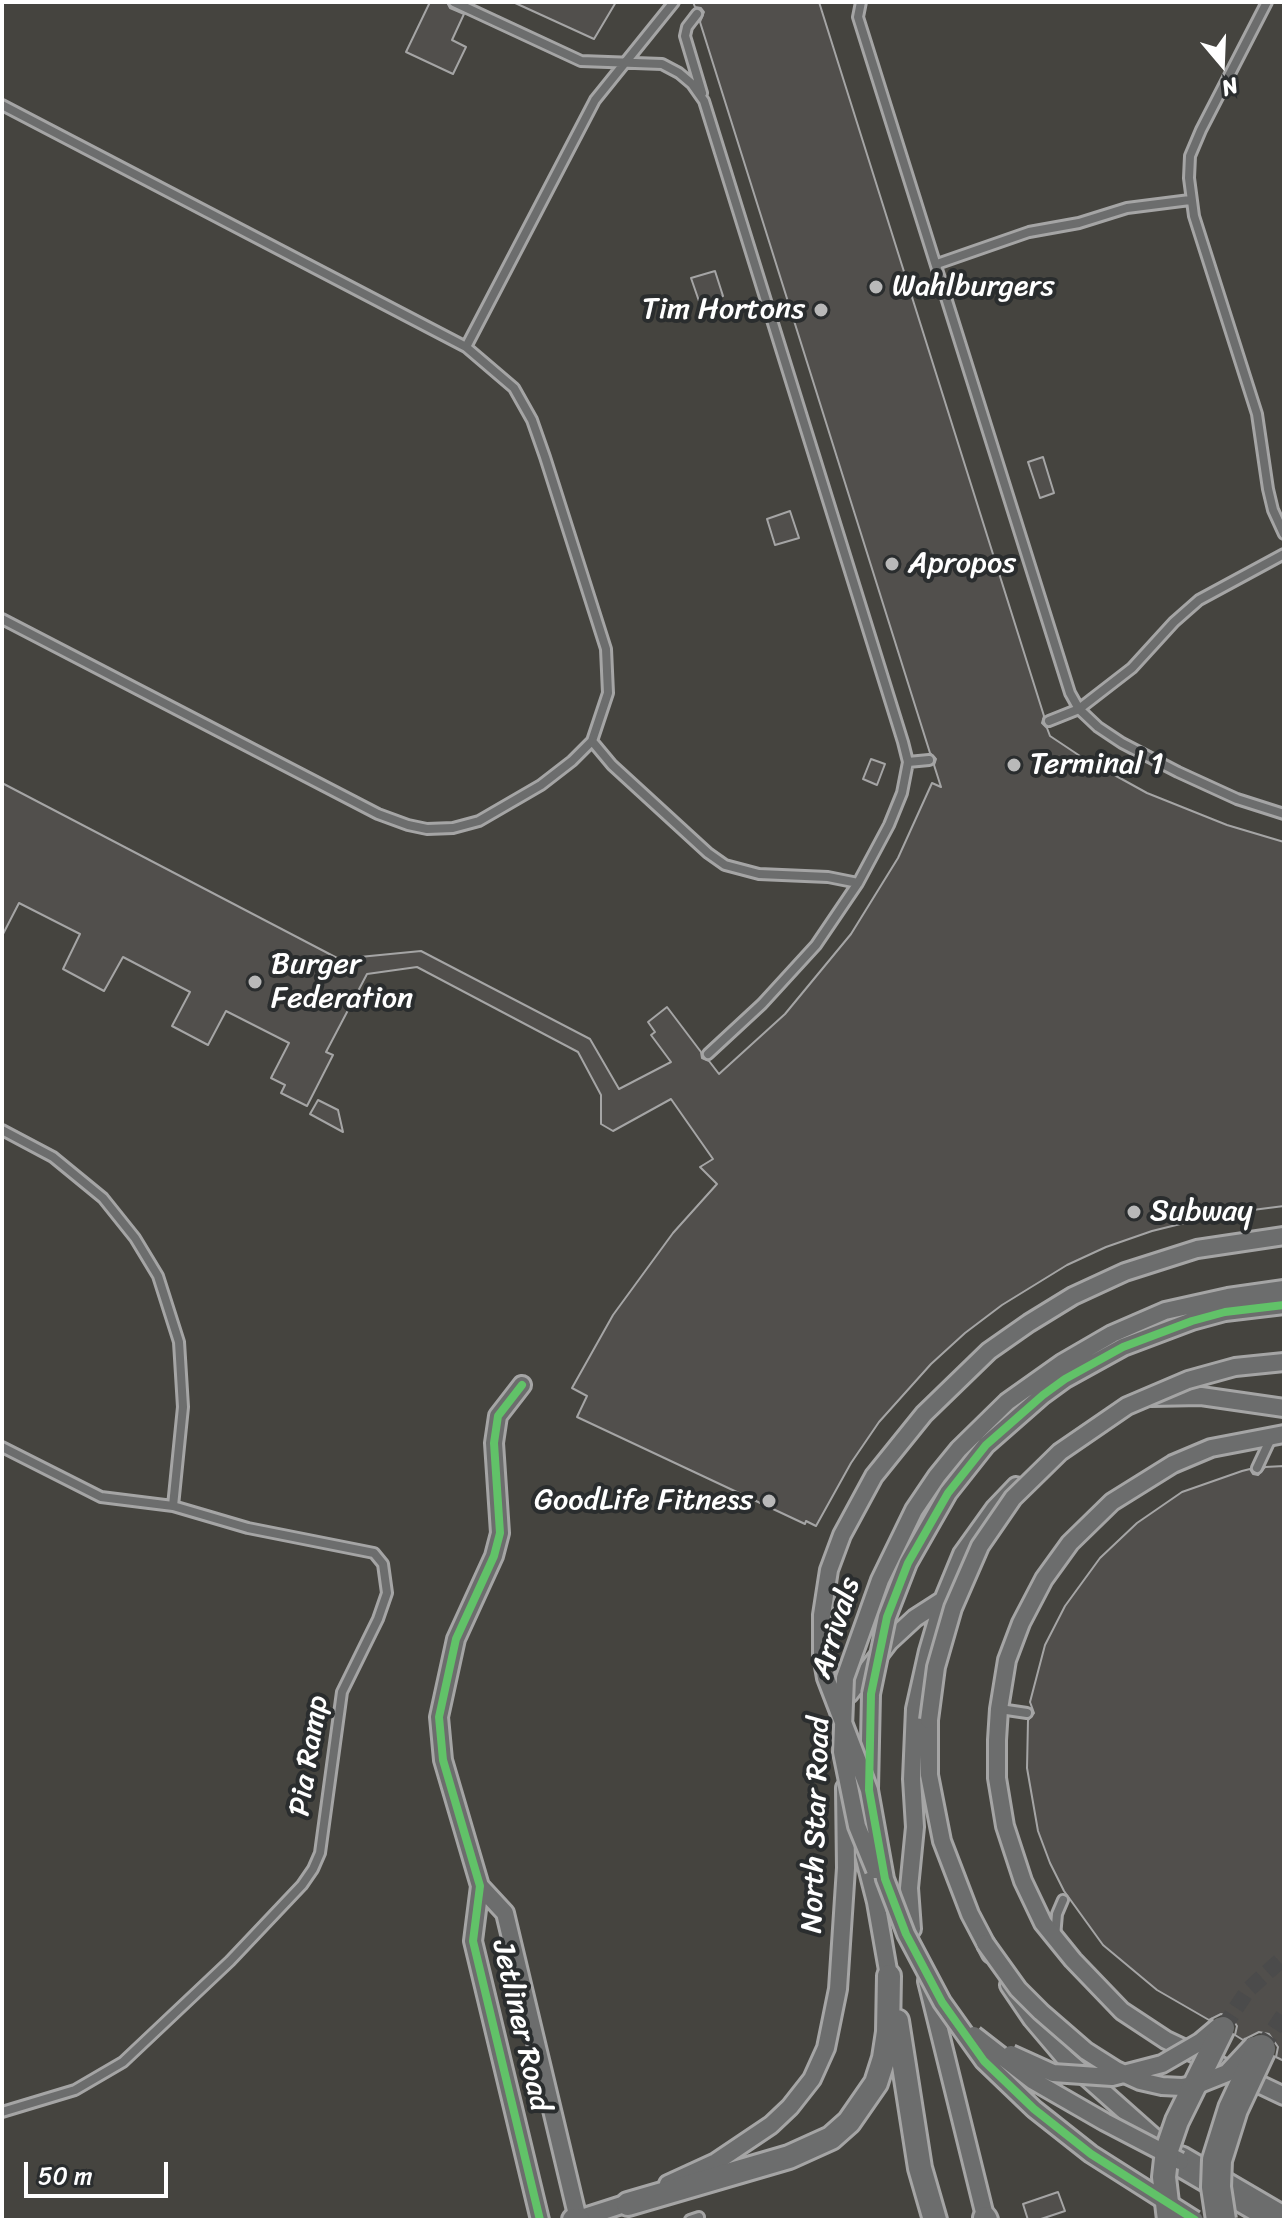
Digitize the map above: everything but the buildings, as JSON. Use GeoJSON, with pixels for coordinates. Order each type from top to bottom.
{"type":"FeatureCollection","features":[{"type":"Feature","properties":{"kind":"highway"},"geometry":{"type":"LineString","coordinates":[[1221,2220],[1216,2187],[1220,2149],[1257,2047]]}},
{"type":"Feature","properties":{"kind":"highway"},"geometry":{"type":"LineString","coordinates":[[1180,2161],[1281,2220]]}},
{"type":"Feature","properties":{"kind":"street"},"geometry":{"type":"LineString","coordinates":[[1195,2220],[1091,2154],[1005,2083],[960,2029],[924,1971],[885,1879],[869,1790],[826,1678],[821,1634],[829,1570],[842,1535],[880,1467],[942,1394],[978,1360],[1073,1296],[1116,1276],[1163,1258],[1209,1247],[1284,1236]]}},
{"type":"Feature","properties":{"kind":"street","name":"North Star Road"},"geometry":{"type":"LineString","coordinates":[[577,2220],[628,2204],[716,2162],[750,2141],[790,2107],[812,2079],[826,2048],[838,1989],[846,1868],[843,1729],[849,1694],[867,1621],[905,1533],[949,1466],[998,1413],[1055,1370],[1161,1317],[1209,1304],[1284,1291]]}},
{"type":"Feature","properties":{"kind":"street","name":"Arrivals"},"geometry":{"type":"LineString","coordinates":[[1180,2161],[1032,2080],[991,2051],[935,1997],[894,1920],[857,1826],[842,1752],[845,1678],[864,1621],[914,1510],[944,1467],[985,1421],[1062,1363],[1112,1334],[1165,1311],[1228,1297],[1284,1291]]}},
{"type":"Feature","properties":{"kind":"street"},"geometry":{"type":"LineString","coordinates":[[869,1790],[871,1694],[887,1617],[908,1563],[934,1515],[986,1445],[1065,1379],[1123,1347],[1225,1312],[1284,1305]]}},
{"type":"Feature","properties":{"kind":"street"},"geometry":{"type":"LineString","coordinates":[[912,1929],[909,1888],[915,1827],[912,1779],[915,1709],[943,1600],[962,1554],[995,1508],[1035,1466],[1074,1435],[1128,1400],[1224,1363],[1284,1355]]}},
{"type":"Feature","properties":{"kind":"street"},"geometry":{"type":"LineString","coordinates":[[1180,2161],[1065,2058],[1015,1995],[985,1943],[960,1892],[936,1819],[927,1736],[930,1699],[942,1643],[980,1546],[1013,1498],[1060,1452],[1111,1415],[1188,1380],[1235,1367],[1284,1362]]}},
{"type":"Feature","properties":{"kind":"street","name":"Jetliner Road"},"geometry":{"type":"LineString","coordinates":[[522,1385],[498,1416],[494,1443],[500,1533],[494,1556],[456,1639],[439,1717],[443,1760],[480,1886],[473,1941],[540,2220]]}},
{"type":"Feature","properties":{"kind":"street"},"geometry":{"type":"LineString","coordinates":[[1128,1400],[1201,1396],[1284,1408]]}},
{"type":"Feature","properties":{"kind":"street"},"geometry":{"type":"LineString","coordinates":[[1278,1435],[1220,1446],[1192,1456],[1132,1488],[1096,1516],[1070,1543],[1031,1602],[1007,1660],[999,1709],[997,1778],[1005,1826],[1023,1881],[1043,1923],[1055,1938],[1122,2011],[1166,2040],[1284,2096]]}},
{"type":"Feature","properties":{"kind":"street"},"geometry":{"type":"LineString","coordinates":[[849,1694],[889,1642],[915,1618],[943,1600]]}},
{"type":"Feature","properties":{"kind":"street"},"geometry":{"type":"LineString","coordinates":[[844,1759],[912,1929],[939,2024],[986,2219]]}},
{"type":"Feature","properties":{"kind":"street"},"geometry":{"type":"LineString","coordinates":[[857,1826],[876,1902],[920,2168],[935,2220]]}},
{"type":"Feature","properties":{"kind":"street","name":"Jetliner Road"},"geometry":{"type":"LineString","coordinates":[[480,1886],[505,1913],[577,2220]]}},
{"type":"Feature","properties":{"kind":"street"},"geometry":{"type":"LineString","coordinates":[[985,1943],[1018,1989],[1041,2012],[1086,2051],[1140,2081],[1182,2087],[1215,2079],[1227,2073],[1257,2047]]}},
{"type":"Feature","properties":{"kind":"street"},"geometry":{"type":"LineString","coordinates":[[924,1971],[977,2030],[1011,2055],[1053,2073],[1112,2077],[1137,2072],[1179,2056],[1221,2027]]}},
{"type":"Feature","properties":{"kind":"street"},"geometry":{"type":"LineString","coordinates":[[628,2204],[789,2157],[831,2138],[849,2122],[876,2083],[888,2032],[889,1976]]}},
{"type":"Feature","properties":{"kind":"street"},"geometry":{"type":"LineString","coordinates":[[1169,2220],[1164,2177],[1167,2150],[1177,2121],[1221,2027]]}},
{"type":"Feature","properties":{"kind":"lane"},"geometry":{"type":"LineString","coordinates":[[454,2],[581,61],[662,64],[685,78],[704,101]]}},
{"type":"Feature","properties":{"kind":"lane"},"geometry":{"type":"LineString","coordinates":[[466,347],[595,100],[674,2]]}},
{"type":"Feature","properties":{"kind":"lane"},"geometry":{"type":"LineString","coordinates":[[853,2],[1070,693],[1079,709],[1110,735],[1178,772],[1237,799],[1284,814]]}},
{"type":"Feature","properties":{"kind":"lane"},"geometry":{"type":"LineString","coordinates":[[858,17],[861,2]]}},
{"type":"Feature","properties":{"kind":"lane"},"geometry":{"type":"LineString","coordinates":[[1267,2],[1195,143],[1190,156],[1190,200],[1257,414],[1268,489],[1284,534]]}},
{"type":"Feature","properties":{"kind":"lane"},"geometry":{"type":"LineString","coordinates":[[697,14],[687,27],[685,36],[908,762],[902,793],[889,825],[858,883],[816,945],[762,1004],[708,1054]]}},
{"type":"Feature","properties":{"kind":"lane"},"geometry":{"type":"LineString","coordinates":[[2,105],[466,347],[514,388],[532,420],[550,471],[606,649],[608,693],[592,741],[541,785],[479,821],[453,828],[427,829],[378,814],[2,619]]}},
{"type":"Feature","properties":{"kind":"lane"},"geometry":{"type":"LineString","coordinates":[[937,264],[1029,232],[1079,223],[1127,208],[1190,200]]}},
{"type":"Feature","properties":{"kind":"lane"},"geometry":{"type":"LineString","coordinates":[[1049,721],[1079,709],[1139,662],[1192,605],[1284,554]]}},
{"type":"Feature","properties":{"kind":"lane"},"geometry":{"type":"LineString","coordinates":[[592,741],[612,765],[725,865],[759,874],[828,877],[858,883]]}},
{"type":"Feature","properties":{"kind":"lane"},"geometry":{"type":"LineString","coordinates":[[908,762],[929,760]]}},
{"type":"Feature","properties":{"kind":"lane"},"geometry":{"type":"LineString","coordinates":[[2,1130],[53,1157],[103,1198],[135,1238],[158,1276],[179,1342],[183,1407],[173,1506]]}},
{"type":"Feature","properties":{"kind":"lane"},"geometry":{"type":"LineString","coordinates":[[1257,1468],[1278,1435]]}},
{"type":"Feature","properties":{"kind":"lane","name":"Pia Ramp"},"geometry":{"type":"LineString","coordinates":[[2,1447],[101,1497],[173,1506],[248,1528],[374,1553],[383,1564],[387,1593],[378,1619],[342,1692],[320,1853],[302,1885],[157,2033],[123,2062],[75,2090],[2,2112]]}},
{"type":"Feature","properties":{"kind":"lane"},"geometry":{"type":"LineString","coordinates":[[999,1709],[1027,1713]]}},
{"type":"Feature","properties":{"kind":"lane"},"geometry":{"type":"LineString","coordinates":[[1055,1938],[1057,1914],[1063,1900]]}},
{"type":"Feature","properties":{"kind":"shaded area"},"geometry":{"type":"Polygon","coordinates":[[[2,2],[1284,2],[1284,2220],[2,2220],[2,2]]]}},
{"type":"Feature","properties":{"kind":"tunnel"},"geometry":{"type":"LineString","coordinates":[[1223,2028],[1248,1990],[1284,1957]]}},
{"type":"Feature","properties":{"kind":"tunnel"},"geometry":{"type":"LineString","coordinates":[[1261,2049],[1284,2014]]}},
{"type":"Feature","properties":{"kind":"cycle path"},"geometry":{"type":"LineString","coordinates":[[1195,2220],[1091,2154],[1034,2109],[984,2061],[942,2002],[906,1934],[885,1879],[869,1790],[871,1694],[887,1617],[908,1563],[948,1493],[986,1445],[1065,1379],[1123,1347],[1225,1312],[1284,1305]]}},
{"type":"Feature","properties":{"kind":"cycle path"},"geometry":{"type":"LineString","coordinates":[[522,1385],[498,1416],[494,1443],[500,1533],[494,1556],[456,1639],[439,1717],[443,1760],[480,1886],[473,1941],[540,2220]]}},
{"type":"Feature","properties":{"kind":"place","name":"Wahlburgers"},"geometry":{"type":"Point","coordinates":[876,287]}},
{"type":"Feature","properties":{"kind":"place","name":"Tim Hortons"},"geometry":{"type":"Point","coordinates":[821,310]}},
{"type":"Feature","properties":{"kind":"place","name":"Apropos"},"geometry":{"type":"Point","coordinates":[892,564]}},
{"type":"Feature","properties":{"kind":"place","name":"Terminal 1"},"geometry":{"type":"Point","coordinates":[1014,765]}},
{"type":"Feature","properties":{"kind":"place","name":"Burger Federation"},"geometry":{"type":"Point","coordinates":[255,982]}},
{"type":"Feature","properties":{"kind":"place","name":"Subway"},"geometry":{"type":"Point","coordinates":[1134,1212]}},
{"type":"Feature","properties":{"kind":"place","name":"GoodLife Fitness"},"geometry":{"type":"Point","coordinates":[769,1501]}}]}
